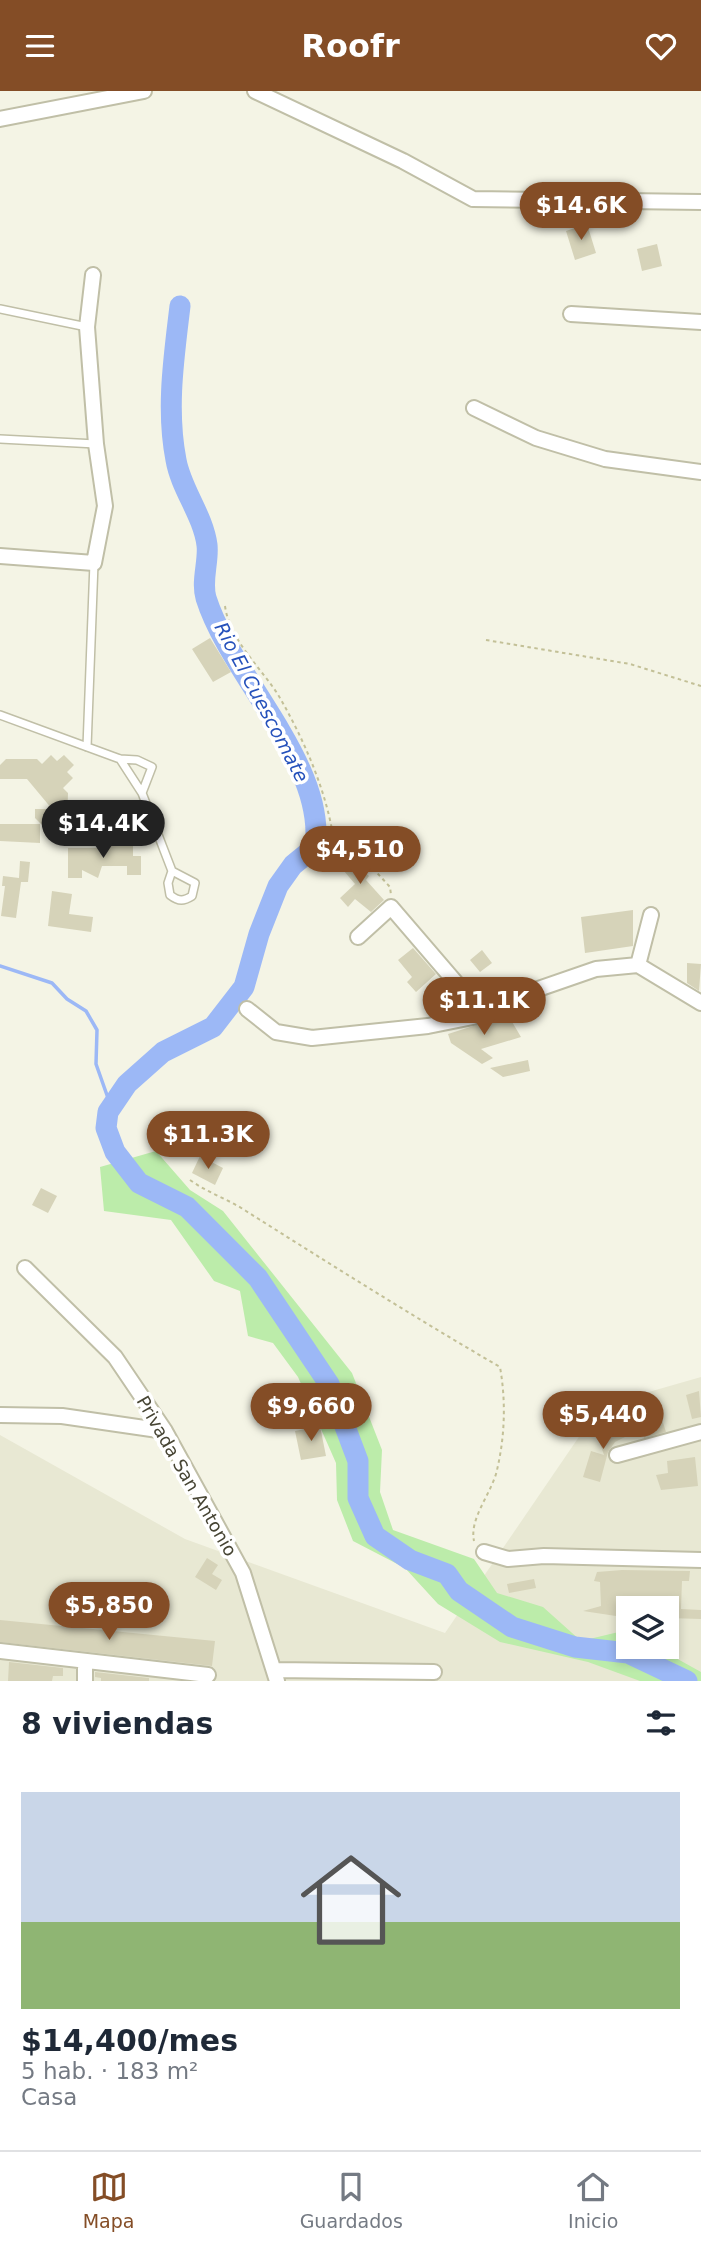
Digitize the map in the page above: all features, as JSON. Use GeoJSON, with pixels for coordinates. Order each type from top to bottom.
{"type":"FeatureCollection","features":[{"type":"Feature","properties":{"kind":"street"},"geometry":{"type":"LineString","coordinates":[[0,119],[144,91]]}},
{"type":"Feature","properties":{"kind":"street"},"geometry":{"type":"LineString","coordinates":[[255,91],[403,161],[473,199],[701,202]]}},
{"type":"Feature","properties":{"kind":"street"},"geometry":{"type":"LineString","coordinates":[[0,556],[94,563],[106,506],[96,444],[87,327],[93,275]]}},
{"type":"Feature","properties":{"kind":"street"},"geometry":{"type":"LineString","coordinates":[[571,314],[701,322]]}},
{"type":"Feature","properties":{"kind":"street"},"geometry":{"type":"LineString","coordinates":[[474,408],[537,439],[605,459],[701,473]]}},
{"type":"Feature","properties":{"kind":"street"},"geometry":{"type":"LineString","coordinates":[[358,937],[391,907],[476,1006],[486,1007]]}},
{"type":"Feature","properties":{"kind":"street"},"geometry":{"type":"LineString","coordinates":[[638,965],[651,915]]}},
{"type":"Feature","properties":{"kind":"street"},"geometry":{"type":"LineString","coordinates":[[247,1009],[276,1032],[312,1038],[429,1026],[473,1017],[486,1007],[596,969],[638,965],[701,1003]]}},
{"type":"Feature","properties":{"kind":"street","name":"Privada San Antonio"},"geometry":{"type":"LineString","coordinates":[[25,1268],[115,1357],[165,1431],[243,1573],[276,1676]]}},
{"type":"Feature","properties":{"kind":"street"},"geometry":{"type":"LineString","coordinates":[[0,1415],[62,1416],[165,1431]]}},
{"type":"Feature","properties":{"kind":"street"},"geometry":{"type":"LineString","coordinates":[[617,1455],[701,1431]]}},
{"type":"Feature","properties":{"kind":"street"},"geometry":{"type":"LineString","coordinates":[[484,1552],[508,1559],[544,1556],[701,1560]]}},
{"type":"Feature","properties":{"kind":"street"},"geometry":{"type":"LineString","coordinates":[[0,1651],[85,1661],[167,1676],[208,1675]]}},
{"type":"Feature","properties":{"kind":"street"},"geometry":{"type":"LineString","coordinates":[[85,1661],[85,1681]]}},
{"type":"Feature","properties":{"kind":"street"},"geometry":{"type":"LineString","coordinates":[[276,1676],[434,1672]]}},
{"type":"Feature","properties":{"kind":"lane"},"geometry":{"type":"LineString","coordinates":[[0,309],[87,327]]}},
{"type":"Feature","properties":{"kind":"lane"},"geometry":{"type":"LineString","coordinates":[[0,439],[96,444]]}},
{"type":"Feature","properties":{"kind":"lane"},"geometry":{"type":"LineString","coordinates":[[87,747],[94,563]]}},
{"type":"Feature","properties":{"kind":"lane"},"geometry":{"type":"LineString","coordinates":[[0,715],[120,759],[137,760],[152,767],[142,793]]}},
{"type":"Feature","properties":{"kind":"lane"},"geometry":{"type":"LineString","coordinates":[[120,759],[142,793],[172,871],[168,883],[170,895],[185,900],[192,896],[195,883],[172,871]]}},
{"type":"Feature","properties":{"kind":"path"},"geometry":{"type":"LineString","coordinates":[[225,606],[228,623],[258,671],[280,699],[307,756],[328,807],[333,835],[368,863],[390,887],[391,907]]}},
{"type":"Feature","properties":{"kind":"path"},"geometry":{"type":"LineString","coordinates":[[486,640],[619,661],[701,686]]}},
{"type":"Feature","properties":{"kind":"path"},"geometry":{"type":"LineString","coordinates":[[190,1180],[210,1195],[243,1209],[372,1293],[500,1367],[504,1420],[498,1468],[492,1488],[480,1507],[472,1539],[484,1552]]}},
{"type":"Feature","properties":{"kind":"shaded area"},"geometry":{"type":"Polygon","coordinates":[[[701,1377],[701,1681],[0,1681],[0,1435],[185,1539],[445,1633],[600,1406],[701,1377]]]}},
{"type":"Feature","properties":{"kind":"green space"},"geometry":{"type":"Polygon","coordinates":[[[156,1151],[190,1190],[223,1211],[352,1373],[382,1450],[380,1492],[393,1530],[474,1559],[497,1593],[543,1607],[581,1641],[616,1633],[616,1659],[678,1659],[701,1672],[701,1681],[640,1681],[588,1662],[500,1642],[438,1604],[405,1568],[353,1541],[337,1500],[336,1463],[298,1377],[273,1343],[248,1336],[240,1291],[214,1281],[171,1220],[104,1211],[100,1167],[156,1151]]]}},
{"type":"Feature","properties":{"kind":"building"},"geometry":{"type":"Polygon","coordinates":[[[587,224],[596,253],[575,260],[566,231],[587,224]]]}},
{"type":"Feature","properties":{"kind":"building"},"geometry":{"type":"Polygon","coordinates":[[[657,244],[662,266],[642,271],[637,249],[657,244]]]}},
{"type":"Feature","properties":{"kind":"building"},"geometry":{"type":"Polygon","coordinates":[[[210,638],[231,672],[213,682],[192,649],[210,638]]]}},
{"type":"Feature","properties":{"kind":"building"},"geometry":{"type":"Polygon","coordinates":[[[51,755],[57,761],[64,755],[74,765],[67,772],[73,778],[63,788],[68,793],[67,822],[53,836],[35,818],[35,809],[52,809],[27,779],[0,779],[0,765],[6,759],[37,759],[42,764],[51,755]]]}},
{"type":"Feature","properties":{"kind":"building"},"geometry":{"type":"Polygon","coordinates":[[[0,824],[40,824],[40,843],[0,841],[0,824]]]}},
{"type":"Feature","properties":{"kind":"building"},"geometry":{"type":"Polygon","coordinates":[[[108,844],[133,844],[133,856],[141,856],[141,875],[127,875],[127,866],[102,866],[98,878],[82,870],[82,878],[68,878],[68,848],[108,848],[108,844]]]}},
{"type":"Feature","properties":{"kind":"building"},"geometry":{"type":"Polygon","coordinates":[[[357,857],[364,865],[360,868],[369,876],[366,880],[384,900],[371,912],[355,899],[348,907],[340,898],[355,884],[338,864],[344,858],[350,863],[357,857]]]}},
{"type":"Feature","properties":{"kind":"building"},"geometry":{"type":"Polygon","coordinates":[[[20,861],[30,862],[28,882],[21,882],[16,918],[1,916],[5,886],[2,886],[3,876],[19,878],[20,861]]]}},
{"type":"Feature","properties":{"kind":"building"},"geometry":{"type":"Polygon","coordinates":[[[52,891],[72,894],[69,914],[93,917],[91,932],[48,926],[52,891]]]}},
{"type":"Feature","properties":{"kind":"building"},"geometry":{"type":"Polygon","coordinates":[[[633,910],[633,946],[585,953],[581,917],[633,910]]]}},
{"type":"Feature","properties":{"kind":"building"},"geometry":{"type":"Polygon","coordinates":[[[413,948],[436,974],[416,992],[407,982],[412,977],[398,960],[413,948]]]}},
{"type":"Feature","properties":{"kind":"building"},"geometry":{"type":"Polygon","coordinates":[[[482,950],[492,963],[480,972],[470,960],[482,950]]]}},
{"type":"Feature","properties":{"kind":"building"},"geometry":{"type":"Polygon","coordinates":[[[687,963],[701,964],[699,991],[687,983],[687,963]]]}},
{"type":"Feature","properties":{"kind":"building"},"geometry":{"type":"Polygon","coordinates":[[[508,1015],[521,1037],[481,1049],[493,1058],[482,1064],[451,1043],[448,1034],[508,1015]]]}},
{"type":"Feature","properties":{"kind":"building"},"geometry":{"type":"Polygon","coordinates":[[[528,1060],[530,1071],[503,1077],[490,1068],[528,1060]]]}},
{"type":"Feature","properties":{"kind":"building"},"geometry":{"type":"Polygon","coordinates":[[[200,1156],[223,1168],[215,1185],[192,1173],[200,1156]]]}},
{"type":"Feature","properties":{"kind":"building"},"geometry":{"type":"Polygon","coordinates":[[[41,1188],[57,1196],[48,1213],[32,1205],[41,1188]]]}},
{"type":"Feature","properties":{"kind":"building"},"geometry":{"type":"Polygon","coordinates":[[[699,1391],[701,1417],[692,1419],[686,1395],[699,1391]]]}},
{"type":"Feature","properties":{"kind":"building"},"geometry":{"type":"Polygon","coordinates":[[[659,1410],[666,1432],[644,1438],[638,1417],[659,1410]]]}},
{"type":"Feature","properties":{"kind":"building"},"geometry":{"type":"Polygon","coordinates":[[[619,1422],[625,1437],[615,1442],[608,1452],[600,1482],[583,1477],[591,1451],[604,1455],[596,1432],[619,1422]]]}},
{"type":"Feature","properties":{"kind":"building"},"geometry":{"type":"Polygon","coordinates":[[[320,1426],[326,1456],[301,1460],[295,1431],[320,1426]]]}},
{"type":"Feature","properties":{"kind":"building"},"geometry":{"type":"Polygon","coordinates":[[[695,1457],[698,1486],[661,1490],[656,1475],[668,1473],[667,1461],[695,1457]]]}},
{"type":"Feature","properties":{"kind":"building"},"geometry":{"type":"Polygon","coordinates":[[[207,1558],[218,1565],[212,1574],[222,1580],[216,1590],[195,1577],[207,1558]]]}},
{"type":"Feature","properties":{"kind":"building"},"geometry":{"type":"Polygon","coordinates":[[[690,1571],[689,1581],[682,1581],[681,1609],[701,1610],[701,1619],[679,1618],[679,1596],[616,1596],[616,1616],[583,1611],[601,1606],[600,1582],[594,1581],[597,1572],[690,1571]]]}},
{"type":"Feature","properties":{"kind":"building"},"geometry":{"type":"Polygon","coordinates":[[[534,1579],[536,1588],[509,1593],[507,1584],[534,1579]]]}},
{"type":"Feature","properties":{"kind":"building"},"geometry":{"type":"Polygon","coordinates":[[[0,1620],[215,1641],[212,1666],[0,1642],[0,1620]]]}},
{"type":"Feature","properties":{"kind":"building"},"geometry":{"type":"Polygon","coordinates":[[[9,1662],[63,1668],[63,1676],[53,1676],[52,1681],[8,1681],[9,1662]]]}},
{"type":"Feature","properties":{"kind":"building"},"geometry":{"type":"Polygon","coordinates":[[[95,1672],[149,1678],[149,1681],[101,1681],[101,1678],[95,1677],[95,1672]]]}},
{"type":"Feature","properties":{"kind":"waterway","name":"Rio El Cuescomate"},"geometry":{"type":"LineString","coordinates":[[180,306],[172,383],[173,441],[182,481],[205,534],[206,598],[235,658],[292,752],[306,784],[315,816],[315,847],[293,865],[278,886],[259,934],[244,987],[213,1027],[163,1052],[127,1084],[108,1112],[106,1128],[115,1152],[139,1183],[187,1207],[258,1278],[329,1384],[358,1461],[358,1498],[375,1536],[410,1560],[447,1574],[459,1591],[512,1627],[575,1647],[628,1653],[687,1681]]}},
{"type":"Feature","properties":{"kind":"waterway"},"geometry":{"type":"LineString","coordinates":[[0,966],[52,983],[67,999],[86,1011],[97,1030],[96,1064],[108,1098],[108,1112]]}}]}
